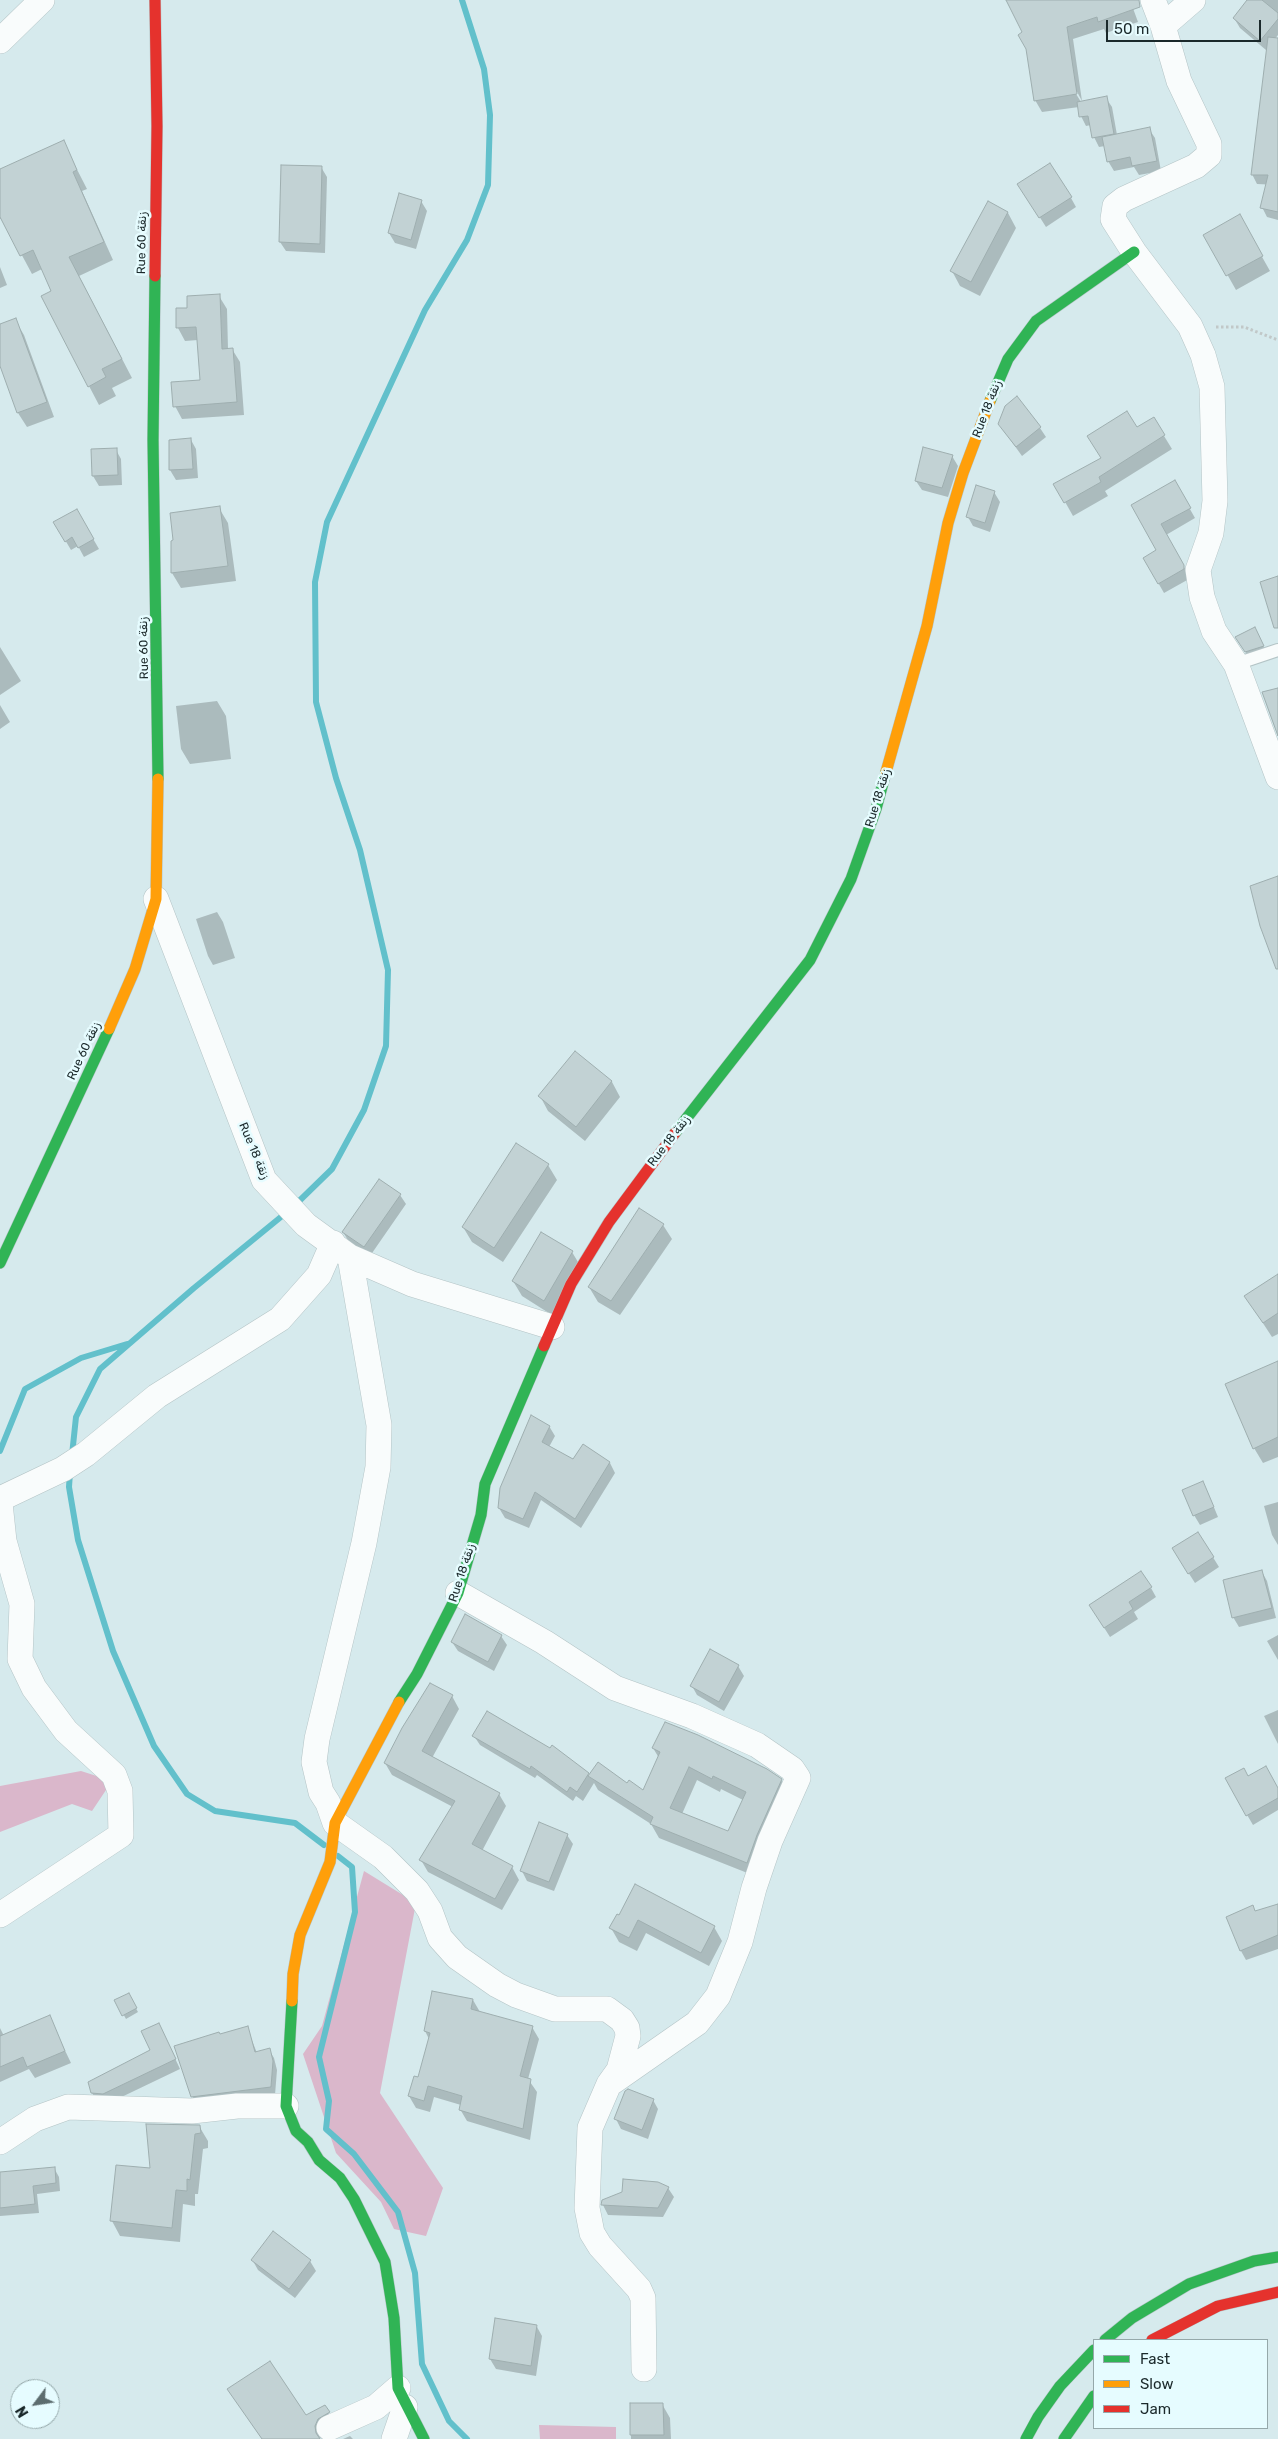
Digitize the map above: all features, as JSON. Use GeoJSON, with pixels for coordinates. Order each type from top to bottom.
{"type":"FeatureCollection","features":[{"type":"Feature","properties":{"kind":"main road","name":"Rue 60 زنقة"},"geometry":{"type":"LineString","coordinates":[[0,1263],[122,1000],[135,969],[156,899],[160,754],[153,440],[157,126],[156,0]]}},
{"type":"Feature","properties":{"kind":"main road","name":"Rue 18 زنقة"},"geometry":{"type":"LineString","coordinates":[[334,1830],[388,1720],[417,1674],[458,1593],[481,1515],[485,1484],[571,1284],[609,1222],[659,1154],[810,960],[836,912],[851,879],[876,809],[927,626],[948,523],[963,472],[997,382],[1008,359],[1022,336],[1036,321],[1134,252]]}},
{"type":"Feature","properties":{"kind":"main road"},"geometry":{"type":"LineString","coordinates":[[334,1830],[330,1862],[300,1935],[294,1974],[286,2106],[296,2131],[308,2142],[319,2160],[340,2178],[354,2199],[369,2226],[385,2262],[394,2318],[401,2398],[424,2439]]}},
{"type":"Feature","properties":{"kind":"main road"},"geometry":{"type":"LineString","coordinates":[[1106,2339],[1132,2318],[1189,2284],[1245,2264],[1278,2257]]}},
{"type":"Feature","properties":{"kind":"main road"},"geometry":{"type":"LineString","coordinates":[[1154,2339],[1218,2306],[1278,2292]]}},
{"type":"Feature","properties":{"kind":"main road"},"geometry":{"type":"LineString","coordinates":[[1026,2439],[1038,2417],[1060,2386],[1093,2351]]}},
{"type":"Feature","properties":{"kind":"main road"},"geometry":{"type":"LineString","coordinates":[[1064,2439],[1093,2397]]}},
{"type":"Feature","properties":{"kind":"street"},"geometry":{"type":"LineString","coordinates":[[0,41],[42,0]]}},
{"type":"Feature","properties":{"kind":"street"},"geometry":{"type":"LineString","coordinates":[[1153,0],[1163,26],[1179,81],[1209,144],[1209,155],[1196,166],[1124,199],[1115,206],[1113,220],[1134,252],[1190,326],[1203,355],[1212,387],[1215,501],[1211,533],[1198,570],[1202,597],[1214,631],[1236,664],[1278,777]]}},
{"type":"Feature","properties":{"kind":"street"},"geometry":{"type":"LineString","coordinates":[[1163,26],[1193,0]]}},
{"type":"Feature","properties":{"kind":"street","name":"Rue 18 زنقة"},"geometry":{"type":"LineString","coordinates":[[156,899],[264,1180],[306,1225],[342,1250],[412,1284],[552,1327]]}},
{"type":"Feature","properties":{"kind":"street"},"geometry":{"type":"LineString","coordinates":[[0,1915],[121,1835],[120,1791],[114,1775],[66,1731],[34,1688],[20,1659],[22,1604],[4,1541],[0,1501],[63,1469],[86,1454],[157,1396],[280,1319],[342,1250]]}},
{"type":"Feature","properties":{"kind":"street"},"geometry":{"type":"LineString","coordinates":[[342,1250],[379,1426],[378,1467],[364,1544],[317,1739],[314,1762],[321,1792],[328,1803],[334,1830],[383,1858],[403,1875],[417,1891],[430,1911],[440,1938],[457,1957],[477,1972],[516,1995],[554,2009],[608,2009],[622,2020],[628,2036],[619,2070],[609,2084],[590,2128],[587,2208],[592,2233],[600,2246],[639,2288],[643,2298],[644,2369]]}},
{"type":"Feature","properties":{"kind":"street"},"geometry":{"type":"LineString","coordinates":[[458,1593],[544,1642],[615,1688],[692,1716],[757,1745],[792,1769],[798,1778],[770,1841],[754,1888],[740,1942],[718,1996],[697,2022],[609,2084]]}},
{"type":"Feature","properties":{"kind":"street"},"geometry":{"type":"LineString","coordinates":[[0,2142],[35,2119],[68,2107],[192,2111],[237,2106],[286,2106]]}},
{"type":"Feature","properties":{"kind":"street"},"geometry":{"type":"LineString","coordinates":[[329,2428],[401,2398],[394,2439]]}},
{"type":"Feature","properties":{"kind":"lane"},"geometry":{"type":"LineString","coordinates":[[1236,664],[1278,650]]}},
{"type":"Feature","properties":{"kind":"path"},"geometry":{"type":"LineString","coordinates":[[1190,326],[1244,327],[1278,340]]}},
{"type":"Feature","properties":{"kind":"shaded area"},"geometry":{"type":"Polygon","coordinates":[[[81,1771],[112,1781],[92,1811],[72,1804],[0,1832],[0,1786],[81,1771]]]}},
{"type":"Feature","properties":{"kind":"shaded area"},"geometry":{"type":"Polygon","coordinates":[[[364,1871],[416,1903],[380,2093],[443,2188],[426,2236],[394,2229],[381,2202],[336,2153],[303,2054],[322,2026],[364,1871]]]}},
{"type":"Feature","properties":{"kind":"shaded area"},"geometry":{"type":"Polygon","coordinates":[[[539,2425],[616,2427],[616,2439],[540,2439],[539,2425]]]}},
{"type":"Feature","properties":{"kind":"building"},"geometry":{"type":"Polygon","coordinates":[[[1006,0],[1139,0],[1140,7],[1098,22],[1097,17],[1067,27],[1077,94],[1034,101],[1026,49],[1018,35],[1022,32],[1006,0]]]}},
{"type":"Feature","properties":{"kind":"building"},"geometry":{"type":"Polygon","coordinates":[[[1247,0],[1262,0],[1278,13],[1278,19],[1260,41],[1233,18],[1247,0]]]}},
{"type":"Feature","properties":{"kind":"building"},"geometry":{"type":"Polygon","coordinates":[[[1268,37],[1278,38],[1278,212],[1260,208],[1268,175],[1251,175],[1268,37]]]}},
{"type":"Feature","properties":{"kind":"building"},"geometry":{"type":"Polygon","coordinates":[[[1107,96],[1114,134],[1092,138],[1088,116],[1079,117],[1077,102],[1107,96]]]}},
{"type":"Feature","properties":{"kind":"building"},"geometry":{"type":"Polygon","coordinates":[[[1150,127],[1157,161],[1132,166],[1130,157],[1107,162],[1102,137],[1150,127]]]}},
{"type":"Feature","properties":{"kind":"building"},"geometry":{"type":"Polygon","coordinates":[[[64,140],[77,170],[73,172],[104,242],[69,257],[122,359],[102,369],[106,377],[88,387],[41,296],[51,291],[33,250],[20,256],[0,217],[0,169],[64,140]]]}},
{"type":"Feature","properties":{"kind":"building"},"geometry":{"type":"Polygon","coordinates":[[[1050,163],[1072,197],[1039,218],[1017,184],[1050,163]]]}},
{"type":"Feature","properties":{"kind":"building"},"geometry":{"type":"Polygon","coordinates":[[[281,165],[322,166],[320,244],[279,242],[281,165]]]}},
{"type":"Feature","properties":{"kind":"building"},"geometry":{"type":"Polygon","coordinates":[[[399,193],[422,200],[411,240],[388,233],[399,193]]]}},
{"type":"Feature","properties":{"kind":"building"},"geometry":{"type":"Polygon","coordinates":[[[988,201],[1008,212],[971,282],[950,271],[988,201]]]}},
{"type":"Feature","properties":{"kind":"building"},"geometry":{"type":"Polygon","coordinates":[[[1240,214],[1263,256],[1226,276],[1203,235],[1240,214]]]}},
{"type":"Feature","properties":{"kind":"building"},"geometry":{"type":"Polygon","coordinates":[[[220,294],[222,349],[233,348],[237,402],[173,407],[171,382],[200,380],[196,327],[176,328],[176,308],[187,308],[187,296],[220,294]]]}},
{"type":"Feature","properties":{"kind":"building"},"geometry":{"type":"Polygon","coordinates":[[[16,318],[47,402],[17,413],[0,366],[0,324],[16,318]]]}},
{"type":"Feature","properties":{"kind":"building"},"geometry":{"type":"Polygon","coordinates":[[[1017,396],[1041,427],[1016,447],[998,424],[1005,406],[1017,396]]]}},
{"type":"Feature","properties":{"kind":"building"},"geometry":{"type":"Polygon","coordinates":[[[1127,411],[1137,427],[1154,417],[1165,435],[1099,477],[1101,482],[1064,503],[1053,484],[1101,458],[1087,436],[1127,411]]]}},
{"type":"Feature","properties":{"kind":"building"},"geometry":{"type":"Polygon","coordinates":[[[191,438],[193,469],[169,470],[169,440],[191,438]]]}},
{"type":"Feature","properties":{"kind":"building"},"geometry":{"type":"Polygon","coordinates":[[[923,447],[953,455],[942,488],[915,481],[923,447]]]}},
{"type":"Feature","properties":{"kind":"building"},"geometry":{"type":"Polygon","coordinates":[[[117,448],[118,475],[92,476],[91,449],[117,448]]]}},
{"type":"Feature","properties":{"kind":"building"},"geometry":{"type":"Polygon","coordinates":[[[1175,480],[1191,508],[1161,524],[1184,565],[1184,569],[1158,584],[1143,558],[1156,550],[1131,505],[1175,480]]]}},
{"type":"Feature","properties":{"kind":"building"},"geometry":{"type":"Polygon","coordinates":[[[976,485],[995,491],[985,523],[966,517],[976,485]]]}},
{"type":"Feature","properties":{"kind":"building"},"geometry":{"type":"Polygon","coordinates":[[[220,506],[228,566],[171,573],[171,541],[173,540],[170,513],[220,506]]]}},
{"type":"Feature","properties":{"kind":"building"},"geometry":{"type":"Polygon","coordinates":[[[77,509],[94,539],[78,548],[72,537],[65,542],[53,522],[77,509]]]}},
{"type":"Feature","properties":{"kind":"building"},"geometry":{"type":"Polygon","coordinates":[[[1278,576],[1278,628],[1274,628],[1260,582],[1278,576]]]}},
{"type":"Feature","properties":{"kind":"building"},"geometry":{"type":"Polygon","coordinates":[[[1255,627],[1264,646],[1245,652],[1235,637],[1255,627]]]}},
{"type":"Feature","properties":{"kind":"building"},"geometry":{"type":"Polygon","coordinates":[[[1278,688],[1278,736],[1262,692],[1278,688]]]}},
{"type":"Feature","properties":{"kind":"building"},"geometry":{"type":"Polygon","coordinates":[[[1278,876],[1278,969],[1276,969],[1260,926],[1250,886],[1278,876]]]}},
{"type":"Feature","properties":{"kind":"building"},"geometry":{"type":"Polygon","coordinates":[[[575,1051],[612,1081],[576,1127],[538,1096],[575,1051]]]}},
{"type":"Feature","properties":{"kind":"building"},"geometry":{"type":"Polygon","coordinates":[[[516,1143],[549,1164],[494,1248],[462,1227],[516,1143]]]}},
{"type":"Feature","properties":{"kind":"building"},"geometry":{"type":"Polygon","coordinates":[[[379,1179],[401,1194],[364,1247],[342,1232],[379,1179]]]}},
{"type":"Feature","properties":{"kind":"building"},"geometry":{"type":"Polygon","coordinates":[[[639,1208],[664,1224],[611,1301],[588,1287],[639,1208]]]}},
{"type":"Feature","properties":{"kind":"building"},"geometry":{"type":"Polygon","coordinates":[[[541,1232],[573,1251],[544,1301],[512,1281],[541,1232]]]}},
{"type":"Feature","properties":{"kind":"building"},"geometry":{"type":"Polygon","coordinates":[[[1278,1274],[1278,1313],[1263,1323],[1244,1296],[1278,1274]]]}},
{"type":"Feature","properties":{"kind":"building"},"geometry":{"type":"Polygon","coordinates":[[[1278,1361],[1278,1437],[1253,1449],[1225,1384],[1278,1361]]]}},
{"type":"Feature","properties":{"kind":"building"},"geometry":{"type":"Polygon","coordinates":[[[531,1415],[550,1426],[542,1442],[573,1459],[583,1444],[610,1462],[575,1519],[535,1492],[523,1519],[498,1508],[500,1488],[531,1415]]]}},
{"type":"Feature","properties":{"kind":"building"},"geometry":{"type":"Polygon","coordinates":[[[1203,1481],[1214,1507],[1193,1516],[1182,1490],[1203,1481]]]}},
{"type":"Feature","properties":{"kind":"building"},"geometry":{"type":"Polygon","coordinates":[[[1198,1532],[1214,1557],[1188,1574],[1172,1548],[1198,1532]]]}},
{"type":"Feature","properties":{"kind":"building"},"geometry":{"type":"Polygon","coordinates":[[[1262,1570],[1272,1608],[1232,1618],[1223,1580],[1262,1570]]]}},
{"type":"Feature","properties":{"kind":"building"},"geometry":{"type":"Polygon","coordinates":[[[1141,1571],[1152,1587],[1129,1602],[1133,1609],[1104,1628],[1089,1605],[1141,1571]]]}},
{"type":"Feature","properties":{"kind":"building"},"geometry":{"type":"Polygon","coordinates":[[[465,1614],[502,1635],[488,1662],[451,1642],[465,1614]]]}},
{"type":"Feature","properties":{"kind":"building"},"geometry":{"type":"Polygon","coordinates":[[[710,1649],[739,1665],[719,1702],[690,1686],[710,1649]]]}},
{"type":"Feature","properties":{"kind":"building"},"geometry":{"type":"Polygon","coordinates":[[[430,1683],[453,1695],[422,1751],[500,1793],[472,1844],[513,1866],[495,1899],[419,1860],[455,1801],[384,1763],[402,1728],[430,1683]]]}},
{"type":"Feature","properties":{"kind":"building"},"geometry":{"type":"Polygon","coordinates":[[[487,1711],[550,1748],[552,1745],[589,1773],[577,1792],[570,1787],[567,1792],[531,1766],[530,1769],[472,1736],[487,1711]]]}},
{"type":"Feature","properties":{"kind":"building"},"geometry":{"type":"Polygon","coordinates":[[[665,1722],[698,1735],[767,1769],[782,1779],[757,1835],[747,1863],[650,1824],[653,1817],[588,1776],[598,1762],[627,1783],[629,1780],[643,1790],[660,1752],[652,1748],[665,1722]],[[689,1767],[670,1808],[728,1831],[746,1792],[713,1776],[712,1779],[689,1767]]]}},
{"type":"Feature","properties":{"kind":"building"},"geometry":{"type":"Polygon","coordinates":[[[1266,1766],[1278,1788],[1278,1798],[1246,1816],[1225,1778],[1244,1768],[1248,1776],[1266,1766]]]}},
{"type":"Feature","properties":{"kind":"building"},"geometry":{"type":"Polygon","coordinates":[[[539,1822],[568,1834],[549,1882],[520,1871],[539,1822]]]}},
{"type":"Feature","properties":{"kind":"building"},"geometry":{"type":"Polygon","coordinates":[[[635,1884],[715,1926],[701,1953],[638,1920],[629,1938],[609,1928],[617,1914],[619,1915],[635,1884]]]}},
{"type":"Feature","properties":{"kind":"building"},"geometry":{"type":"Polygon","coordinates":[[[1278,1904],[1278,1935],[1240,1951],[1226,1917],[1253,1905],[1255,1911],[1278,1904]]]}},
{"type":"Feature","properties":{"kind":"building"},"geometry":{"type":"Polygon","coordinates":[[[432,1991],[473,1999],[471,2009],[533,2026],[520,2076],[531,2079],[523,2129],[459,2110],[462,2096],[428,2086],[424,2101],[408,2096],[414,2076],[418,2077],[430,2033],[424,2031],[432,1991]]]}},
{"type":"Feature","properties":{"kind":"building"},"geometry":{"type":"Polygon","coordinates":[[[129,1993],[137,2008],[122,2016],[114,2000],[129,1993]]]}},
{"type":"Feature","properties":{"kind":"building"},"geometry":{"type":"Polygon","coordinates":[[[50,2015],[65,2051],[27,2067],[23,2057],[0,2067],[0,2036],[50,2015]]]}},
{"type":"Feature","properties":{"kind":"building"},"geometry":{"type":"Polygon","coordinates":[[[159,2023],[176,2059],[103,2094],[91,2093],[88,2082],[150,2050],[141,2031],[159,2023]]]}},
{"type":"Feature","properties":{"kind":"building"},"geometry":{"type":"Polygon","coordinates":[[[248,2026],[255,2052],[270,2048],[273,2061],[271,2087],[191,2097],[174,2046],[219,2032],[220,2034],[248,2026]]]}},
{"type":"Feature","properties":{"kind":"building"},"geometry":{"type":"Polygon","coordinates":[[[628,2089],[654,2099],[642,2130],[614,2119],[625,2091],[628,2089]]]}},
{"type":"Feature","properties":{"kind":"building"},"geometry":{"type":"Polygon","coordinates":[[[146,2124],[200,2125],[201,2133],[195,2134],[190,2180],[187,2179],[187,2191],[176,2190],[172,2228],[110,2221],[116,2165],[150,2168],[146,2124]]]}},
{"type":"Feature","properties":{"kind":"building"},"geometry":{"type":"Polygon","coordinates":[[[55,2167],[56,2183],[33,2186],[35,2204],[0,2208],[0,2172],[55,2167]]]}},
{"type":"Feature","properties":{"kind":"building"},"geometry":{"type":"Polygon","coordinates":[[[623,2179],[658,2182],[669,2187],[658,2208],[601,2205],[602,2200],[622,2192],[623,2179]]]}},
{"type":"Feature","properties":{"kind":"building"},"geometry":{"type":"Polygon","coordinates":[[[273,2231],[311,2260],[289,2289],[251,2260],[273,2231]]]}},
{"type":"Feature","properties":{"kind":"building"},"geometry":{"type":"Polygon","coordinates":[[[495,2318],[537,2325],[531,2366],[489,2359],[495,2318]]]}},
{"type":"Feature","properties":{"kind":"building"},"geometry":{"type":"Polygon","coordinates":[[[270,2361],[306,2415],[325,2405],[330,2412],[318,2419],[315,2426],[316,2433],[320,2439],[262,2439],[227,2389],[270,2361]]]}},
{"type":"Feature","properties":{"kind":"building"},"geometry":{"type":"Polygon","coordinates":[[[630,2403],[663,2403],[664,2435],[630,2435],[630,2403]]]}},
{"type":"Feature","properties":{"kind":"waterway"},"geometry":{"type":"LineString","coordinates":[[294,1206],[332,1169],[364,1110],[386,1046],[388,970],[360,850],[336,778],[316,702],[315,582],[327,522],[425,310],[467,240],[488,185],[490,115],[484,69],[462,0]]}},
{"type":"Feature","properties":{"kind":"waterway"},"geometry":{"type":"LineString","coordinates":[[72,1455],[76,1417],[100,1369],[194,1288],[287,1212]]}},
{"type":"Feature","properties":{"kind":"waterway"},"geometry":{"type":"LineString","coordinates":[[0,1451],[25,1389],[81,1358],[127,1344]]}},
{"type":"Feature","properties":{"kind":"waterway"},"geometry":{"type":"LineString","coordinates":[[70,1472],[69,1487],[78,1540],[113,1651],[154,1746],[187,1794],[215,1811],[295,1823],[324,1845]]}},
{"type":"Feature","properties":{"kind":"waterway"},"geometry":{"type":"LineString","coordinates":[[338,1856],[352,1867],[355,1912],[319,2057],[329,2101],[326,2129],[354,2154],[398,2212],[415,2273],[422,2364],[449,2421],[467,2439]]}},
{"type":"Feature","properties":{"kind":"traffic: fast"},"geometry":{"type":"LineString","coordinates":[[990,401],[1008,359],[1036,321],[1134,252]]}},
{"type":"Feature","properties":{"kind":"traffic: fast"},"geometry":{"type":"LineString","coordinates":[[155,276],[153,440],[158,779]]}},
{"type":"Feature","properties":{"kind":"traffic: fast"},"geometry":{"type":"LineString","coordinates":[[675,1133],[810,960],[851,879],[876,809],[886,772]]}},
{"type":"Feature","properties":{"kind":"traffic: fast"},"geometry":{"type":"LineString","coordinates":[[0,1263],[109,1029]]}},
{"type":"Feature","properties":{"kind":"traffic: fast"},"geometry":{"type":"LineString","coordinates":[[399,1702],[417,1674],[458,1593],[481,1515],[485,1484],[544,1346]]}},
{"type":"Feature","properties":{"kind":"traffic: fast"},"geometry":{"type":"LineString","coordinates":[[292,2001],[286,2106],[296,2131],[308,2142],[319,2160],[340,2178],[354,2199],[385,2262],[394,2318],[398,2388],[424,2439]]}},
{"type":"Feature","properties":{"kind":"traffic: fast"},"geometry":{"type":"LineString","coordinates":[[1106,2339],[1132,2318],[1189,2284],[1254,2261],[1278,2257]]}},
{"type":"Feature","properties":{"kind":"traffic: fast"},"geometry":{"type":"LineString","coordinates":[[1026,2439],[1038,2417],[1060,2386],[1093,2351]]}},
{"type":"Feature","properties":{"kind":"traffic: fast"},"geometry":{"type":"LineString","coordinates":[[1064,2439],[1093,2397]]}},
{"type":"Feature","properties":{"kind":"traffic: slow"},"geometry":{"type":"LineString","coordinates":[[886,772],[927,626],[948,523],[963,473],[990,401]]}},
{"type":"Feature","properties":{"kind":"traffic: slow"},"geometry":{"type":"LineString","coordinates":[[109,1029],[135,969],[156,899],[158,779]]}},
{"type":"Feature","properties":{"kind":"traffic: slow"},"geometry":{"type":"LineString","coordinates":[[292,2001],[293,1974],[300,1935],[330,1862],[335,1823],[399,1702]]}},
{"type":"Feature","properties":{"kind":"traffic: jam"},"geometry":{"type":"LineString","coordinates":[[155,0],[157,126],[155,276]]}},
{"type":"Feature","properties":{"kind":"traffic: jam"},"geometry":{"type":"LineString","coordinates":[[544,1346],[571,1284],[609,1222],[675,1133]]}},
{"type":"Feature","properties":{"kind":"traffic: jam"},"geometry":{"type":"LineString","coordinates":[[1154,2339],[1218,2306],[1278,2292]]}}]}
